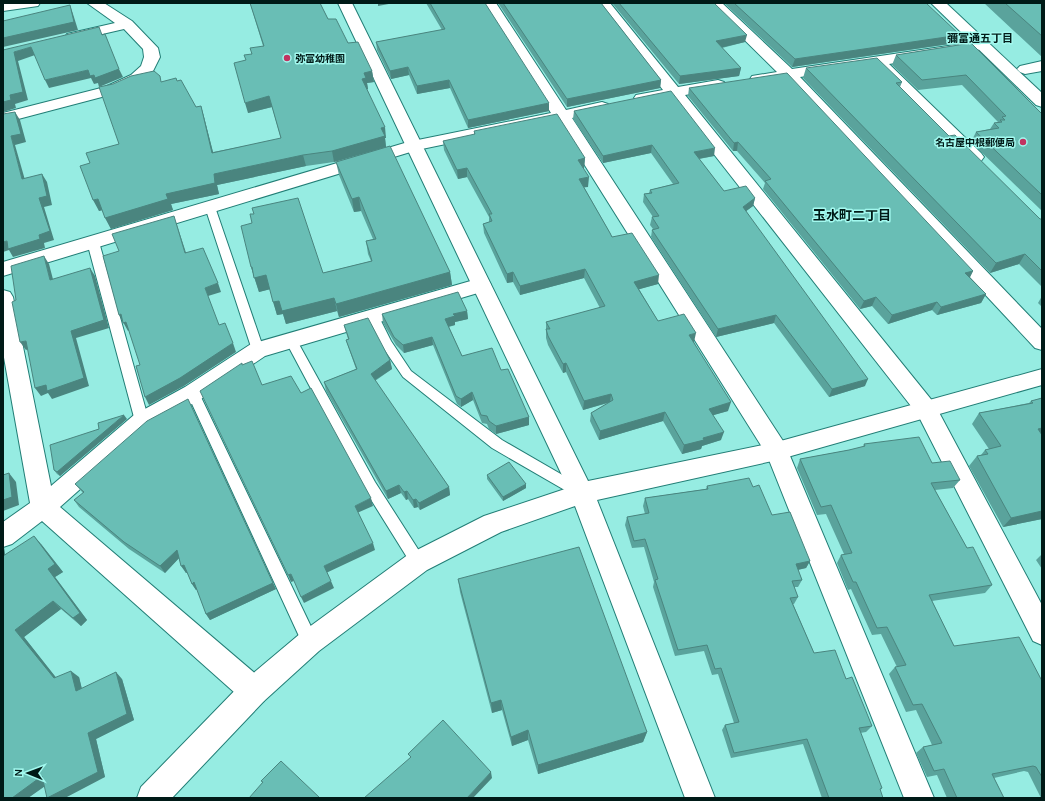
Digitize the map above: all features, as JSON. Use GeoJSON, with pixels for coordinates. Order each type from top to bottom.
{"type":"FeatureCollection","features":[{"type":"Feature","properties":{"kind":"street"},"geometry":{"type":"LineString","coordinates":[[3,7],[33,3]]}},
{"type":"Feature","properties":{"kind":"street"},"geometry":{"type":"LineString","coordinates":[[3,118],[110,90],[137,78],[148,68],[152,57],[150,48],[127,24],[94,3]]}},
{"type":"Feature","properties":{"kind":"street"},"geometry":{"type":"LineString","coordinates":[[345,3],[582,493],[700,798]]}},
{"type":"Feature","properties":{"kind":"street"},"geometry":{"type":"LineString","coordinates":[[489,3],[777,451],[919,798]]}},
{"type":"Feature","properties":{"kind":"street"},"geometry":{"type":"LineString","coordinates":[[603,3],[926,409],[1042,632]]}},
{"type":"Feature","properties":{"kind":"street"},"geometry":{"type":"LineString","coordinates":[[714,3],[788,74],[1042,342]]}},
{"type":"Feature","properties":{"kind":"street"},"geometry":{"type":"LineString","coordinates":[[938,3],[1042,102]]}},
{"type":"Feature","properties":{"kind":"street"},"geometry":{"type":"LineString","coordinates":[[955,3],[1042,85]]}},
{"type":"Feature","properties":{"kind":"street"},"geometry":{"type":"LineString","coordinates":[[57,41],[127,24]]}},
{"type":"Feature","properties":{"kind":"street"},"geometry":{"type":"LineString","coordinates":[[3,269],[414,146],[673,92],[982,45]]}},
{"type":"Feature","properties":{"kind":"street"},"geometry":{"type":"LineString","coordinates":[[878,61],[985,168]]}},
{"type":"Feature","properties":{"kind":"street"},"geometry":{"type":"LineString","coordinates":[[1025,69],[1042,66]]}},
{"type":"Feature","properties":{"kind":"street"},"geometry":{"type":"LineString","coordinates":[[3,536],[43,507],[142,421],[193,393],[258,350],[481,285]]}},
{"type":"Feature","properties":{"kind":"street"},"geometry":{"type":"LineString","coordinates":[[3,297],[43,507],[254,691]]}},
{"type":"Feature","properties":{"kind":"street"},"geometry":{"type":"LineString","coordinates":[[152,798],[254,691],[310,642],[418,562],[493,524],[582,493],[777,451],[1042,377]]}},
{"type":"Feature","properties":{"kind":"lane"},"geometry":{"type":"LineString","coordinates":[[210,207],[258,350]]}},
{"type":"Feature","properties":{"kind":"lane"},"geometry":{"type":"LineString","coordinates":[[93,242],[142,421]]}},
{"type":"Feature","properties":{"kind":"lane"},"geometry":{"type":"LineString","coordinates":[[373,316],[386,343],[407,374],[497,444],[582,493]]}},
{"type":"Feature","properties":{"kind":"lane"},"geometry":{"type":"LineString","coordinates":[[291,340],[370,486],[418,562]]}},
{"type":"Feature","properties":{"kind":"lane"},"geometry":{"type":"LineString","coordinates":[[193,393],[310,642]]}},
{"type":"Feature","properties":{"kind":"building"},"geometry":{"type":"Polygon","coordinates":[[[250,3],[320,3],[328,19],[336,19],[348,43],[358,42],[372,71],[364,73],[366,78],[362,79],[385,127],[381,128],[385,136],[332,151],[303,155],[214,174],[215,183],[166,194],[168,199],[105,218],[98,199],[93,200],[80,166],[90,163],[86,153],[119,144],[99,87],[113,84],[131,76],[154,71],[160,76],[161,82],[176,78],[177,81],[181,80],[196,107],[201,106],[212,153],[281,138],[269,96],[245,103],[234,63],[246,60],[244,55],[252,54],[250,48],[264,46],[250,3]]]}},
{"type":"Feature","properties":{"kind":"building"},"geometry":{"type":"Polygon","coordinates":[[[430,3],[485,3],[549,103],[468,120],[449,80],[417,86],[408,67],[390,71],[376,42],[445,29],[430,3]]]}},
{"type":"Feature","properties":{"kind":"building"},"geometry":{"type":"Polygon","coordinates":[[[503,3],[601,3],[661,80],[567,99],[503,3]]]}},
{"type":"Feature","properties":{"kind":"building"},"geometry":{"type":"Polygon","coordinates":[[[619,3],[714,3],[747,35],[716,41],[741,68],[680,76],[619,3]]]}},
{"type":"Feature","properties":{"kind":"building"},"geometry":{"type":"Polygon","coordinates":[[[734,3],[926,3],[960,35],[795,59],[734,3]]]}},
{"type":"Feature","properties":{"kind":"building"},"geometry":{"type":"Polygon","coordinates":[[[1005,3],[1042,3],[1042,36],[1005,3]]]}},
{"type":"Feature","properties":{"kind":"building"},"geometry":{"type":"Polygon","coordinates":[[[70,5],[74,22],[3,38],[3,21],[70,5]]]}},
{"type":"Feature","properties":{"kind":"building"},"geometry":{"type":"Polygon","coordinates":[[[99,27],[102,35],[105,34],[119,69],[95,78],[94,75],[90,76],[88,70],[45,80],[31,47],[14,52],[23,92],[10,95],[11,100],[3,102],[3,50],[99,27]]]}},
{"type":"Feature","properties":{"kind":"building"},"geometry":{"type":"Polygon","coordinates":[[[971,43],[1042,114],[1042,195],[976,132],[999,128],[994,123],[1002,122],[1000,120],[1005,120],[1002,117],[1006,116],[966,75],[922,80],[896,55],[971,43]]]}},
{"type":"Feature","properties":{"kind":"building"},"geometry":{"type":"Polygon","coordinates":[[[877,58],[902,82],[896,83],[949,136],[955,135],[1040,219],[1042,219],[1042,271],[1025,254],[996,263],[806,68],[877,58]]]}},
{"type":"Feature","properties":{"kind":"building"},"geometry":{"type":"Polygon","coordinates":[[[787,73],[973,271],[965,273],[986,294],[941,307],[937,302],[892,315],[876,297],[864,301],[765,181],[771,179],[738,142],[734,143],[689,88],[787,73]]]}},
{"type":"Feature","properties":{"kind":"building"},"geometry":{"type":"Polygon","coordinates":[[[671,91],[715,148],[694,152],[724,191],[746,186],[755,198],[743,207],[868,379],[832,389],[776,315],[718,329],[652,230],[659,228],[652,217],[659,216],[644,194],[652,193],[650,190],[679,183],[652,145],[603,156],[574,111],[671,91]]]}},
{"type":"Feature","properties":{"kind":"building"},"geometry":{"type":"Polygon","coordinates":[[[15,112],[21,134],[11,136],[22,179],[42,174],[47,196],[39,198],[50,231],[39,235],[40,239],[8,249],[7,241],[3,242],[3,114],[15,112]]]}},
{"type":"Feature","properties":{"kind":"building"},"geometry":{"type":"Polygon","coordinates":[[[557,114],[585,158],[578,160],[589,177],[579,179],[612,237],[632,233],[659,275],[634,282],[658,321],[684,314],[696,333],[689,335],[731,402],[709,409],[724,432],[703,438],[704,440],[684,445],[665,412],[600,431],[591,413],[613,400],[611,394],[584,401],[566,363],[563,364],[548,336],[546,329],[550,329],[546,322],[605,306],[585,269],[520,286],[513,272],[507,274],[483,224],[492,221],[489,214],[492,214],[467,168],[457,170],[443,141],[475,134],[474,131],[557,114]]]}},
{"type":"Feature","properties":{"kind":"building"},"geometry":{"type":"Polygon","coordinates":[[[390,146],[450,272],[336,304],[334,298],[282,311],[279,301],[273,302],[266,275],[254,278],[241,226],[252,223],[250,214],[254,214],[252,208],[298,198],[323,273],[372,261],[366,241],[376,239],[359,197],[352,199],[336,162],[390,146]]]}},
{"type":"Feature","properties":{"kind":"building"},"geometry":{"type":"Polygon","coordinates":[[[174,216],[185,253],[203,248],[218,283],[205,288],[219,325],[225,323],[233,343],[180,378],[145,397],[136,366],[140,365],[126,322],[123,323],[121,314],[119,315],[103,256],[119,251],[112,234],[174,216]]]}},
{"type":"Feature","properties":{"kind":"building"},"geometry":{"type":"Polygon","coordinates":[[[44,256],[50,280],[90,268],[104,320],[71,331],[84,378],[47,391],[46,385],[35,388],[26,341],[20,342],[12,302],[16,300],[11,266],[44,256]]]}},
{"type":"Feature","properties":{"kind":"building"},"geometry":{"type":"Polygon","coordinates":[[[458,292],[467,311],[453,314],[455,316],[445,319],[462,356],[492,348],[501,370],[508,369],[529,417],[496,426],[489,421],[487,416],[481,415],[472,392],[461,399],[456,396],[432,337],[403,345],[394,337],[382,314],[458,292]]]}},
{"type":"Feature","properties":{"kind":"building"},"geometry":{"type":"Polygon","coordinates":[[[368,318],[390,360],[371,374],[449,487],[419,503],[416,499],[413,500],[407,491],[404,492],[399,485],[386,491],[324,382],[357,369],[346,340],[349,339],[344,325],[368,318]]]}},
{"type":"Feature","properties":{"kind":"building"},"geometry":{"type":"Polygon","coordinates":[[[252,361],[262,385],[291,376],[301,393],[311,388],[371,498],[355,506],[373,543],[324,566],[331,581],[301,597],[291,574],[288,575],[200,391],[242,363],[242,365],[252,361]]]}},
{"type":"Feature","properties":{"kind":"building"},"geometry":{"type":"Polygon","coordinates":[[[1042,398],[1042,428],[1038,429],[1042,435],[1042,511],[1011,518],[977,456],[988,454],[985,450],[1001,446],[979,413],[1033,403],[1031,401],[1042,398]]]}},
{"type":"Feature","properties":{"kind":"building"},"geometry":{"type":"Polygon","coordinates":[[[188,399],[273,583],[206,614],[194,582],[192,584],[184,565],[181,566],[177,550],[160,566],[124,542],[74,500],[84,492],[75,484],[147,421],[188,399]]]}},
{"type":"Feature","properties":{"kind":"building"},"geometry":{"type":"Polygon","coordinates":[[[124,415],[57,472],[54,470],[50,445],[99,429],[98,423],[124,415]]]}},
{"type":"Feature","properties":{"kind":"building"},"geometry":{"type":"Polygon","coordinates":[[[919,437],[932,463],[950,461],[960,480],[931,483],[967,548],[973,547],[992,585],[929,595],[954,646],[1019,637],[1042,681],[1042,777],[1036,767],[1033,766],[992,774],[1004,798],[957,798],[944,769],[934,771],[923,747],[942,743],[922,704],[913,705],[895,667],[906,665],[887,627],[877,628],[856,582],[853,582],[841,555],[852,553],[831,505],[821,507],[800,459],[849,450],[865,446],[864,444],[919,437]]]}},
{"type":"Feature","properties":{"kind":"building"},"geometry":{"type":"Polygon","coordinates":[[[509,462],[526,484],[503,497],[487,475],[509,462]]]}},
{"type":"Feature","properties":{"kind":"building"},"geometry":{"type":"Polygon","coordinates":[[[9,473],[12,497],[3,500],[3,475],[9,473]]]}},
{"type":"Feature","properties":{"kind":"building"},"geometry":{"type":"Polygon","coordinates":[[[749,478],[753,487],[759,485],[772,515],[790,512],[810,561],[796,564],[802,580],[792,581],[798,597],[790,598],[814,653],[835,650],[846,679],[852,677],[872,726],[859,728],[882,788],[880,789],[883,798],[829,798],[807,739],[734,753],[725,725],[739,722],[721,668],[715,669],[707,645],[678,650],[655,580],[658,579],[645,539],[634,541],[627,517],[649,513],[645,498],[708,489],[707,486],[749,478]]]}},
{"type":"Feature","properties":{"kind":"building"},"geometry":{"type":"Polygon","coordinates":[[[34,536],[55,564],[48,569],[80,613],[73,618],[53,601],[15,630],[54,678],[71,671],[76,691],[116,672],[127,714],[88,733],[98,772],[47,798],[42,776],[12,798],[3,798],[3,556],[34,536]]]}},
{"type":"Feature","properties":{"kind":"building"},"geometry":{"type":"Polygon","coordinates":[[[579,547],[647,732],[538,765],[528,730],[511,737],[501,700],[491,703],[458,579],[579,547]]]}},
{"type":"Feature","properties":{"kind":"building"},"geometry":{"type":"Polygon","coordinates":[[[443,720],[491,772],[467,798],[364,798],[411,757],[408,754],[443,720]]]}},
{"type":"Feature","properties":{"kind":"building"},"geometry":{"type":"Polygon","coordinates":[[[281,761],[320,798],[249,798],[263,782],[261,781],[281,761]]]}},
{"type":"Feature","properties":{"kind":"place","name":"弥富幼稚園"},"geometry":{"type":"Point","coordinates":[287,58]}},
{"type":"Feature","properties":{"kind":"place","name":"名古屋中根郵便局"},"geometry":{"type":"Point","coordinates":[1023,142]}},
{"type":"Feature","properties":{"kind":"district","name":"彌富通五丁目"},"geometry":{"type":"Point","coordinates":[980,38]}},
{"type":"Feature","properties":{"kind":"district","name":"玉水町二丁目"},"geometry":{"type":"Point","coordinates":[852,215]}}]}
